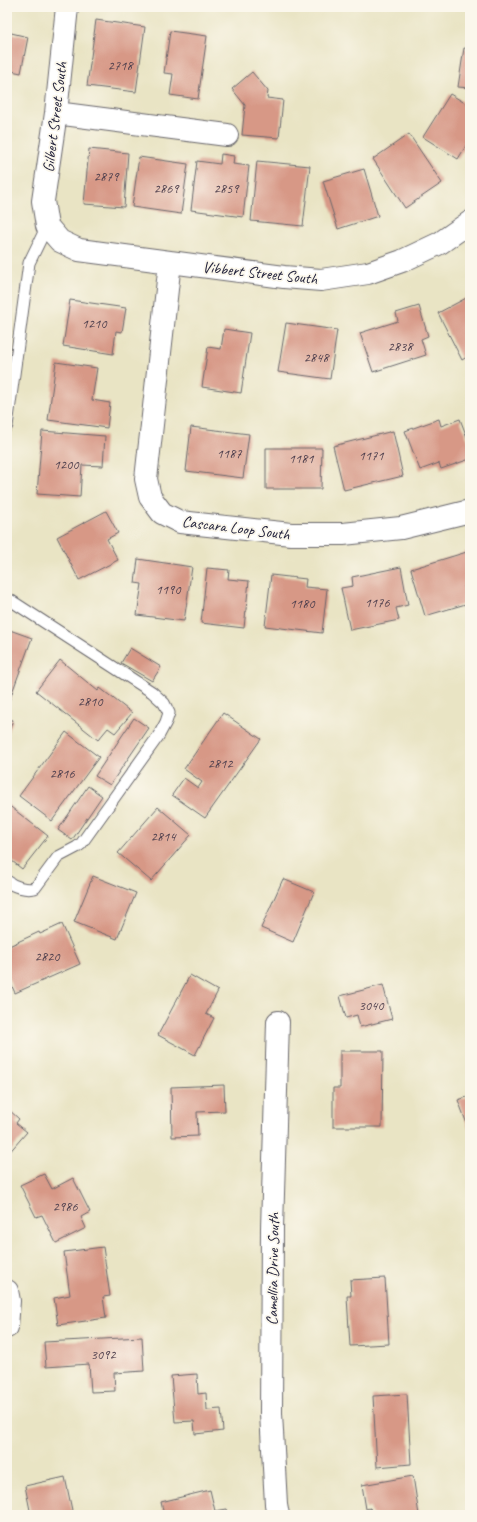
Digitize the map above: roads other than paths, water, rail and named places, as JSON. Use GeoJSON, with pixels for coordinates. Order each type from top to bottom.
{"type":"FeatureCollection","features":[{"type":"Feature","properties":{"kind":"street","name":"Gilbert Street South"},"geometry":{"type":"LineString","coordinates":[[47,226],[43,201],[56,113],[67,7]]}},
{"type":"Feature","properties":{"kind":"street"},"geometry":{"type":"LineString","coordinates":[[56,113],[227,135]]}},
{"type":"Feature","properties":{"kind":"street","name":"Vibbert Street South"},"geometry":{"type":"LineString","coordinates":[[47,226],[60,241],[79,250],[284,277],[321,280],[368,273],[402,261],[440,243],[470,222]]}},
{"type":"Feature","properties":{"kind":"street","name":"Cascara Loop South"},"geometry":{"type":"LineString","coordinates":[[170,262],[146,479],[150,497],[162,514],[180,522],[291,534],[336,534],[401,528],[470,511]]}},
{"type":"Feature","properties":{"kind":"street","name":"Camellia Drive South"},"geometry":{"type":"LineString","coordinates":[[278,1022],[272,1228],[271,1405],[276,1504],[278,1515]]}},
{"type":"Feature","properties":{"kind":"street"},"geometry":{"type":"LineString","coordinates":[[7,1291],[9,1301],[7,1327]]}},
{"type":"Feature","properties":{"kind":"lane"},"geometry":{"type":"LineString","coordinates":[[7,426],[29,263],[47,226]]}},
{"type":"Feature","properties":{"kind":"lane"},"geometry":{"type":"LineString","coordinates":[[7,598],[152,692],[164,702],[169,713],[159,735],[81,844],[58,857],[35,888],[31,889],[12,885],[7,881]]}}]}
